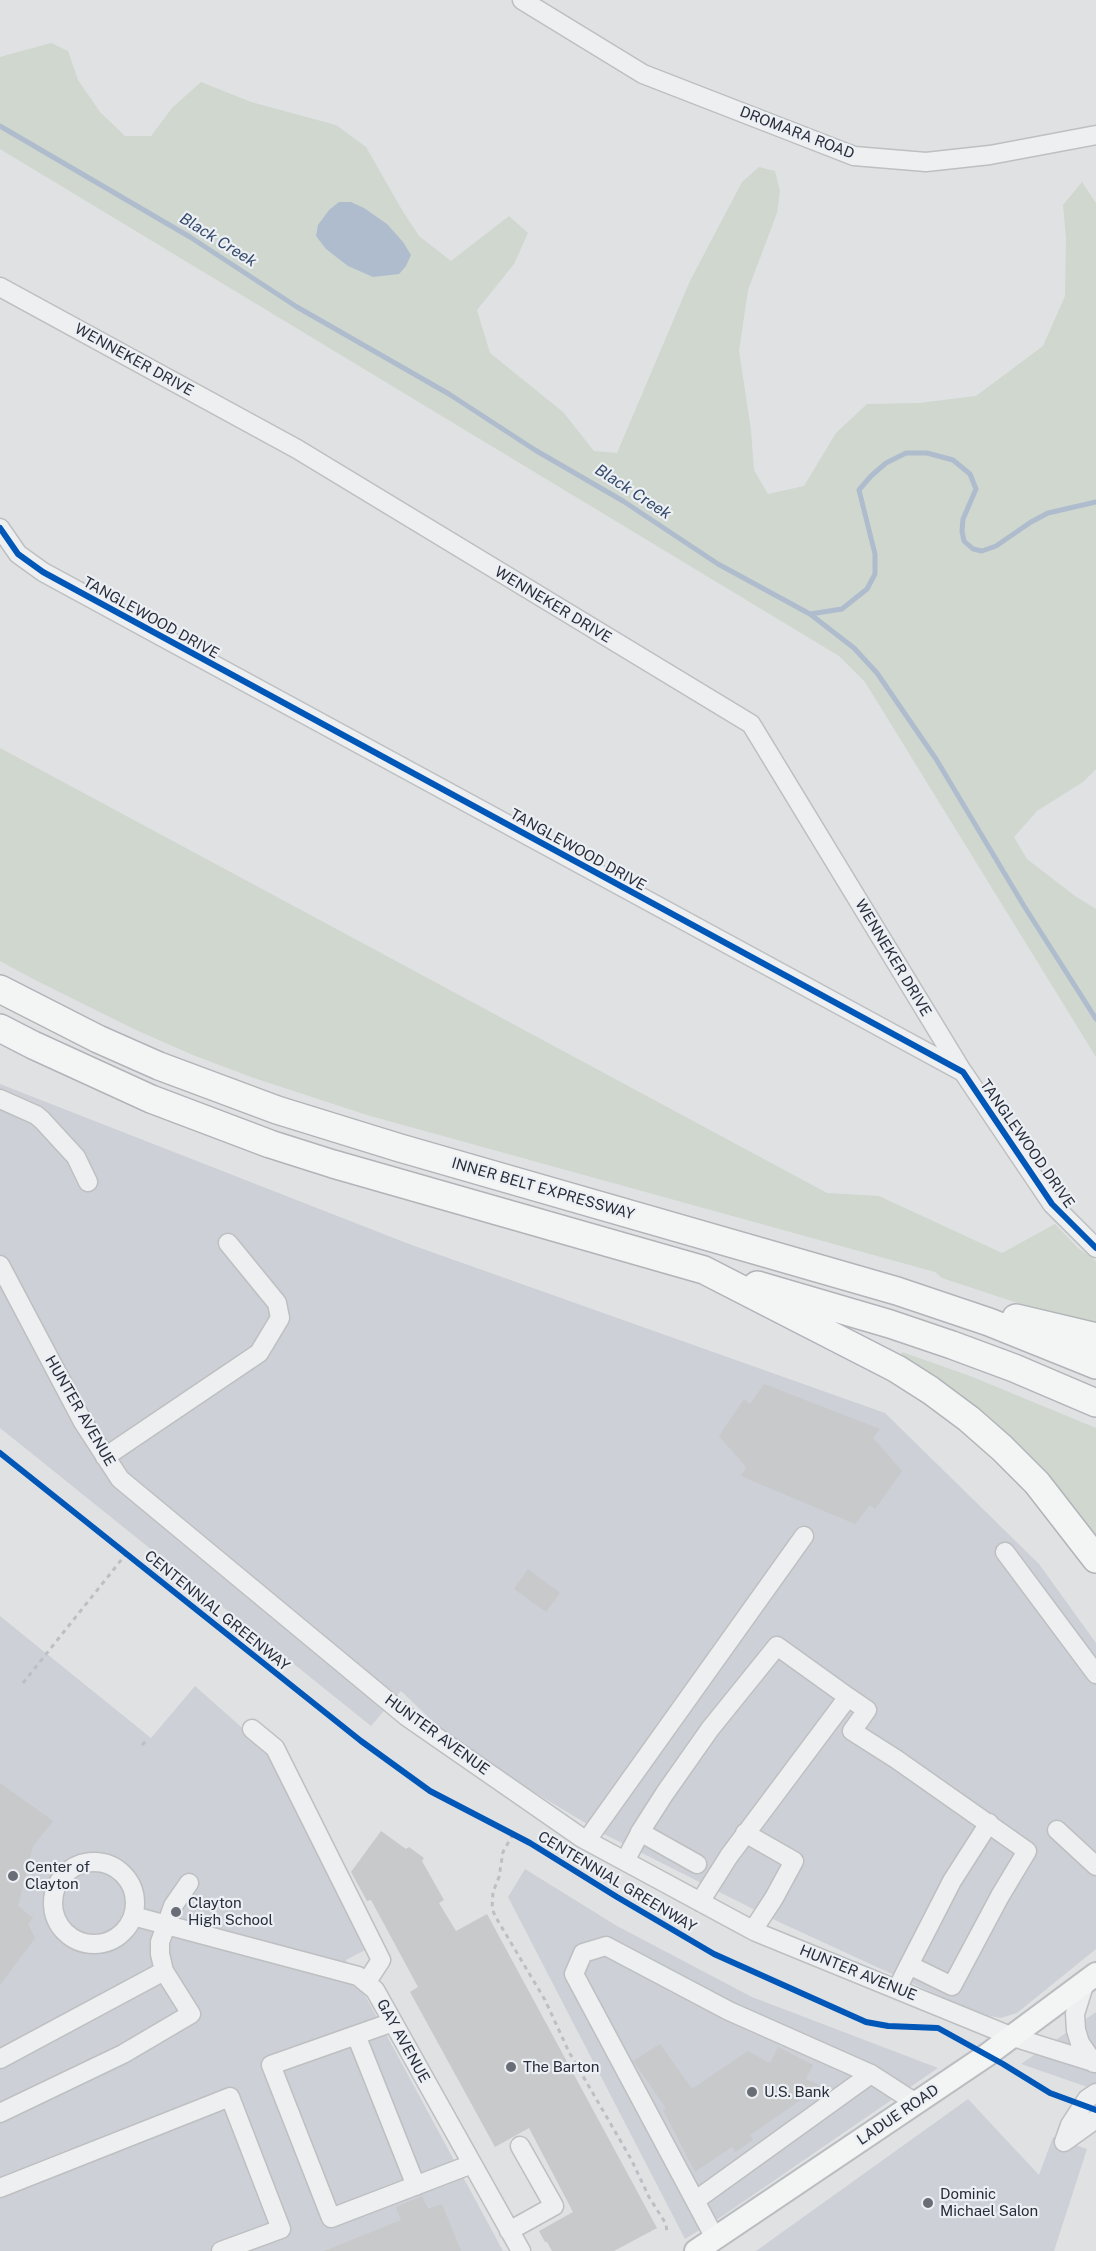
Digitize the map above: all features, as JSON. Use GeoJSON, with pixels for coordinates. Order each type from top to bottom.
{"type":"FeatureCollection","features":[{"type":"Feature","properties":{"kind":"highway","name":"INNER BELT EXPRESSWAY"},"geometry":{"type":"LineString","coordinates":[[0,989],[98,1039],[159,1066],[277,1110],[400,1149],[897,1291],[989,1322],[1096,1365]]}},
{"type":"Feature","properties":{"kind":"highway"},"geometry":{"type":"LineString","coordinates":[[0,1029],[151,1099],[270,1144],[911,1331],[1014,1368],[1096,1402]]}},
{"type":"Feature","properties":{"kind":"highway"},"geometry":{"type":"LineString","coordinates":[[704,1270],[897,1369],[930,1390],[969,1419],[1002,1448],[1036,1483],[1096,1559]]}},
{"type":"Feature","properties":{"kind":"highway"},"geometry":{"type":"LineString","coordinates":[[897,1291],[1096,1337]]}},
{"type":"Feature","properties":{"kind":"main road","name":"LADUE ROAD"},"geometry":{"type":"LineString","coordinates":[[696,2251],[1013,2037],[1090,1978]]}},
{"type":"Feature","properties":{"kind":"street","name":"DROMARA ROAD"},"geometry":{"type":"LineString","coordinates":[[522,0],[643,74],[854,156],[926,162],[990,154],[1096,135]]}},
{"type":"Feature","properties":{"kind":"street","name":"WENNEKER DRIVE"},"geometry":{"type":"LineString","coordinates":[[0,287],[297,449],[750,724],[963,1072]]}},
{"type":"Feature","properties":{"kind":"street","name":"TANGLEWOOD DRIVE"},"geometry":{"type":"LineString","coordinates":[[0,528],[18,554],[42,572],[963,1072],[1052,1204],[1096,1248]]}},
{"type":"Feature","properties":{"kind":"street"},"geometry":{"type":"LineString","coordinates":[[0,1099],[42,1120],[76,1157],[88,1182]]}},
{"type":"Feature","properties":{"kind":"street"},"geometry":{"type":"LineString","coordinates":[[105,1456],[259,1353],[280,1318],[277,1303],[228,1243]]}},
{"type":"Feature","properties":{"kind":"street","name":"HUNTER AVENUE"},"geometry":{"type":"LineString","coordinates":[[0,1265],[83,1422],[120,1479],[406,1716],[587,1840],[753,1930],[1013,2037],[1095,2063]]}},
{"type":"Feature","properties":{"kind":"street"},"geometry":{"type":"LineString","coordinates":[[587,1840],[804,1536]]}},
{"type":"Feature","properties":{"kind":"street"},"geometry":{"type":"LineString","coordinates":[[1005,1552],[1096,1674]]}},
{"type":"Feature","properties":{"kind":"street"},"geometry":{"type":"LineString","coordinates":[[625,1861],[640,1832],[710,1729],[777,1646],[867,1710],[852,1731],[1027,1851],[952,1986],[909,1965]]}},
{"type":"Feature","properties":{"kind":"street"},"geometry":{"type":"LineString","coordinates":[[700,1902],[746,1833],[848,1697]]}},
{"type":"Feature","properties":{"kind":"street"},"geometry":{"type":"LineString","coordinates":[[252,1729],[275,1748],[381,1960],[366,1983]]}},
{"type":"Feature","properties":{"kind":"street"},"geometry":{"type":"LineString","coordinates":[[897,1989],[952,1881],[989,1823]]}},
{"type":"Feature","properties":{"kind":"street"},"geometry":{"type":"LineString","coordinates":[[1057,1830],[1096,1866]]}},
{"type":"Feature","properties":{"kind":"street"},"geometry":{"type":"LineString","coordinates":[[640,1832],[697,1864]]}},
{"type":"Feature","properties":{"kind":"street"},"geometry":{"type":"LineString","coordinates":[[746,1833],[794,1861],[753,1930]]}},
{"type":"Feature","properties":{"kind":"street"},"geometry":{"type":"LineString","coordinates":[[88,1862],[101,1862],[114,1867],[131,1883],[135,1897],[133,1916],[126,1929],[111,1940],[97,1944],[80,1942],[62,1929],[55,1916],[53,1902],[58,1882],[74,1866],[88,1862]]}},
{"type":"Feature","properties":{"kind":"street"},"geometry":{"type":"LineString","coordinates":[[0,2113],[123,2054],[191,2014],[164,1971],[160,1954],[160,1942],[165,1925],[173,1906],[189,1883]]}},
{"type":"Feature","properties":{"kind":"street","name":"GAY AVENUE"},"geometry":{"type":"LineString","coordinates":[[133,1916],[358,1976],[375,1990],[521,2251]]}},
{"type":"Feature","properties":{"kind":"street"},"geometry":{"type":"LineString","coordinates":[[715,2238],[574,1974],[583,1953],[606,1946],[729,2011],[872,2074],[916,2103]]}},
{"type":"Feature","properties":{"kind":"street"},"geometry":{"type":"LineString","coordinates":[[0,2059],[164,1971]]}},
{"type":"Feature","properties":{"kind":"street"},"geometry":{"type":"LineString","coordinates":[[1090,1978],[1075,2014],[1080,2043],[1095,2063]]}},
{"type":"Feature","properties":{"kind":"street"},"geometry":{"type":"LineString","coordinates":[[393,2022],[271,2065],[320,2195],[331,2218],[472,2164]]}},
{"type":"Feature","properties":{"kind":"street"},"geometry":{"type":"LineString","coordinates":[[356,2035],[416,2186]]}},
{"type":"Feature","properties":{"kind":"street"},"geometry":{"type":"LineString","coordinates":[[696,2200],[872,2074]]}},
{"type":"Feature","properties":{"kind":"street"},"geometry":{"type":"LineString","coordinates":[[1096,2093],[1087,2099],[1070,2125],[1064,2142],[1096,2119]]}},
{"type":"Feature","properties":{"kind":"street"},"geometry":{"type":"LineString","coordinates":[[0,2188],[230,2097],[281,2229],[221,2251]]}},
{"type":"Feature","properties":{"kind":"street"},"geometry":{"type":"LineString","coordinates":[[509,2231],[554,2206],[520,2146]]}},
{"type":"Feature","properties":{"kind":"path"},"geometry":{"type":"LineString","coordinates":[[23,1683],[126,1554]]}},
{"type":"Feature","properties":{"kind":"path"},"geometry":{"type":"LineString","coordinates":[[142,1745],[148,1739]]}},
{"type":"Feature","properties":{"kind":"path"},"geometry":{"type":"LineString","coordinates":[[512,1836],[503,1852],[501,1869],[492,1900],[495,1916],[545,2000],[570,2052],[631,2159],[649,2198],[666,2224],[668,2233]]}},
{"type":"Feature","properties":{"kind":"shaded area"},"geometry":{"type":"Polygon","coordinates":[[[51,43],[68,51],[78,80],[100,112],[125,136],[151,136],[172,108],[201,82],[251,102],[336,125],[366,147],[419,236],[451,261],[509,216],[528,233],[514,264],[477,310],[490,353],[563,412],[594,451],[617,453],[690,281],[742,182],[759,167],[775,171],[780,191],[777,213],[748,290],[739,351],[751,430],[754,470],[768,494],[804,486],[836,433],[867,404],[919,403],[976,396],[1043,346],[1065,296],[1066,238],[1063,205],[1082,182],[1096,203],[1096,769],[1083,782],[1037,811],[1014,837],[1027,859],[1096,909],[1096,1057],[865,682],[839,656],[0,149],[0,57],[51,43]]]}},
{"type":"Feature","properties":{"kind":"shaded area"},"geometry":{"type":"Polygon","coordinates":[[[0,748],[827,1193],[879,1196],[1002,1253],[1055,1224],[1078,1248],[1096,1261],[1096,1329],[942,1278],[935,1272],[367,1115],[254,1078],[136,1030],[35,980],[0,961],[0,748]]]}},
{"type":"Feature","properties":{"kind":"shaded area"},"geometry":{"type":"Polygon","coordinates":[[[0,1084],[409,1244],[885,1413],[1039,1564],[1096,1643],[1096,1949],[1017,2013],[1001,2018],[979,2014],[779,1922],[600,1832],[676,1709],[587,1824],[445,1733],[401,1691],[371,1726],[0,1428],[0,1084]]]}},
{"type":"Feature","properties":{"kind":"shaded area"},"geometry":{"type":"Polygon","coordinates":[[[902,1352],[970,1376],[1096,1428],[1096,1547],[897,1362],[902,1352]]]}},
{"type":"Feature","properties":{"kind":"shaded area"},"geometry":{"type":"Polygon","coordinates":[[[0,1616],[151,1738],[195,1686],[266,1749],[371,1947],[346,1960],[503,2251],[0,2251],[0,1616]]]}},
{"type":"Feature","properties":{"kind":"shaded area"},"geometry":{"type":"Polygon","coordinates":[[[525,1869],[617,1926],[752,1997],[938,2068],[721,2217],[685,2239],[508,1897],[525,1869]]]}},
{"type":"Feature","properties":{"kind":"shaded area"},"geometry":{"type":"Polygon","coordinates":[[[1096,2012],[1096,2090],[1021,2064],[1096,2012]]]}},
{"type":"Feature","properties":{"kind":"shaded area"},"geometry":{"type":"Polygon","coordinates":[[[968,2099],[1039,2175],[1053,2137],[1087,2149],[1054,2251],[756,2251],[968,2099]]]}},
{"type":"Feature","properties":{"kind":"water"},"geometry":{"type":"Polygon","coordinates":[[[339,202],[351,202],[364,208],[387,224],[403,242],[411,255],[399,274],[373,277],[348,266],[326,249],[316,236],[318,225],[329,210],[339,202]]]}},
{"type":"Feature","properties":{"kind":"building"},"geometry":{"type":"Polygon","coordinates":[[[764,1384],[880,1429],[873,1438],[902,1471],[875,1509],[870,1505],[855,1524],[741,1476],[746,1467],[719,1436],[744,1399],[750,1404],[764,1384]]]}},
{"type":"Feature","properties":{"kind":"building"},"geometry":{"type":"Polygon","coordinates":[[[528,1569],[560,1593],[546,1612],[514,1589],[528,1569]]]}},
{"type":"Feature","properties":{"kind":"building","name":"Center of Clayton"},"geometry":{"type":"Polygon","coordinates":[[[0,1783],[53,1821],[33,1846],[18,1906],[33,1918],[28,1924],[35,1938],[0,1985],[0,1783]]]}},
{"type":"Feature","properties":{"kind":"building","name":"The Barton"},"geometry":{"type":"Polygon","coordinates":[[[381,1831],[406,1849],[409,1847],[424,1858],[422,1861],[444,1900],[439,1903],[456,1931],[487,1914],[657,2228],[614,2251],[552,2251],[545,2242],[539,2231],[573,2212],[529,2128],[495,2147],[410,1992],[418,1987],[371,1900],[367,1901],[351,1872],[381,1831]]]}},
{"type":"Feature","properties":{"kind":"building"},"geometry":{"type":"Polygon","coordinates":[[[660,2044],[692,2089],[748,2051],[770,2063],[778,2047],[813,2065],[806,2079],[821,2086],[750,2135],[753,2140],[735,2152],[732,2147],[695,2172],[663,2110],[666,2108],[633,2061],[660,2044]]]}},
{"type":"Feature","properties":{"kind":"building"},"geometry":{"type":"Polygon","coordinates":[[[422,2196],[428,2209],[442,2204],[461,2251],[324,2251],[401,2220],[396,2207],[422,2196]]]}},
{"type":"Feature","properties":{"kind":"waterway","name":"Black Creek"},"geometry":{"type":"LineString","coordinates":[[0,126],[190,237],[297,307],[449,394],[535,450],[623,501],[718,564],[810,614],[842,609],[867,589],[875,574],[875,554],[859,490],[886,463],[906,453],[927,453],[953,460],[970,474],[976,489],[963,519],[962,531],[964,541],[973,549],[982,551],[996,546],[1048,513],[1096,502]]}},
{"type":"Feature","properties":{"kind":"waterway"},"geometry":{"type":"LineString","coordinates":[[810,614],[854,648],[877,673],[936,759],[1024,906],[1096,1019]]}},
{"type":"Feature","properties":{"kind":"cycle path"},"geometry":{"type":"LineString","coordinates":[[0,528],[18,554],[43,572],[963,1072],[1052,1204],[1096,1248]]}},
{"type":"Feature","properties":{"kind":"cycle path","name":"CENTENNIAL GREENWAY"},"geometry":{"type":"LineString","coordinates":[[0,1453],[361,1741],[430,1791],[530,1843],[714,1954],[866,2022],[888,2026],[938,2028],[1050,2093],[1096,2110]]}},
{"type":"Feature","properties":{"kind":"place","name":"Center of Clayton"},"geometry":{"type":"Point","coordinates":[13,1876]}},
{"type":"Feature","properties":{"kind":"place","name":"Clayton High School"},"geometry":{"type":"Point","coordinates":[176,1912]}},
{"type":"Feature","properties":{"kind":"place","name":"The Barton"},"geometry":{"type":"Point","coordinates":[511,2067]}},
{"type":"Feature","properties":{"kind":"place","name":"U.S. Bank"},"geometry":{"type":"Point","coordinates":[752,2092]}},
{"type":"Feature","properties":{"kind":"place","name":"Dominic Michael Salon"},"geometry":{"type":"Point","coordinates":[928,2203]}}]}
